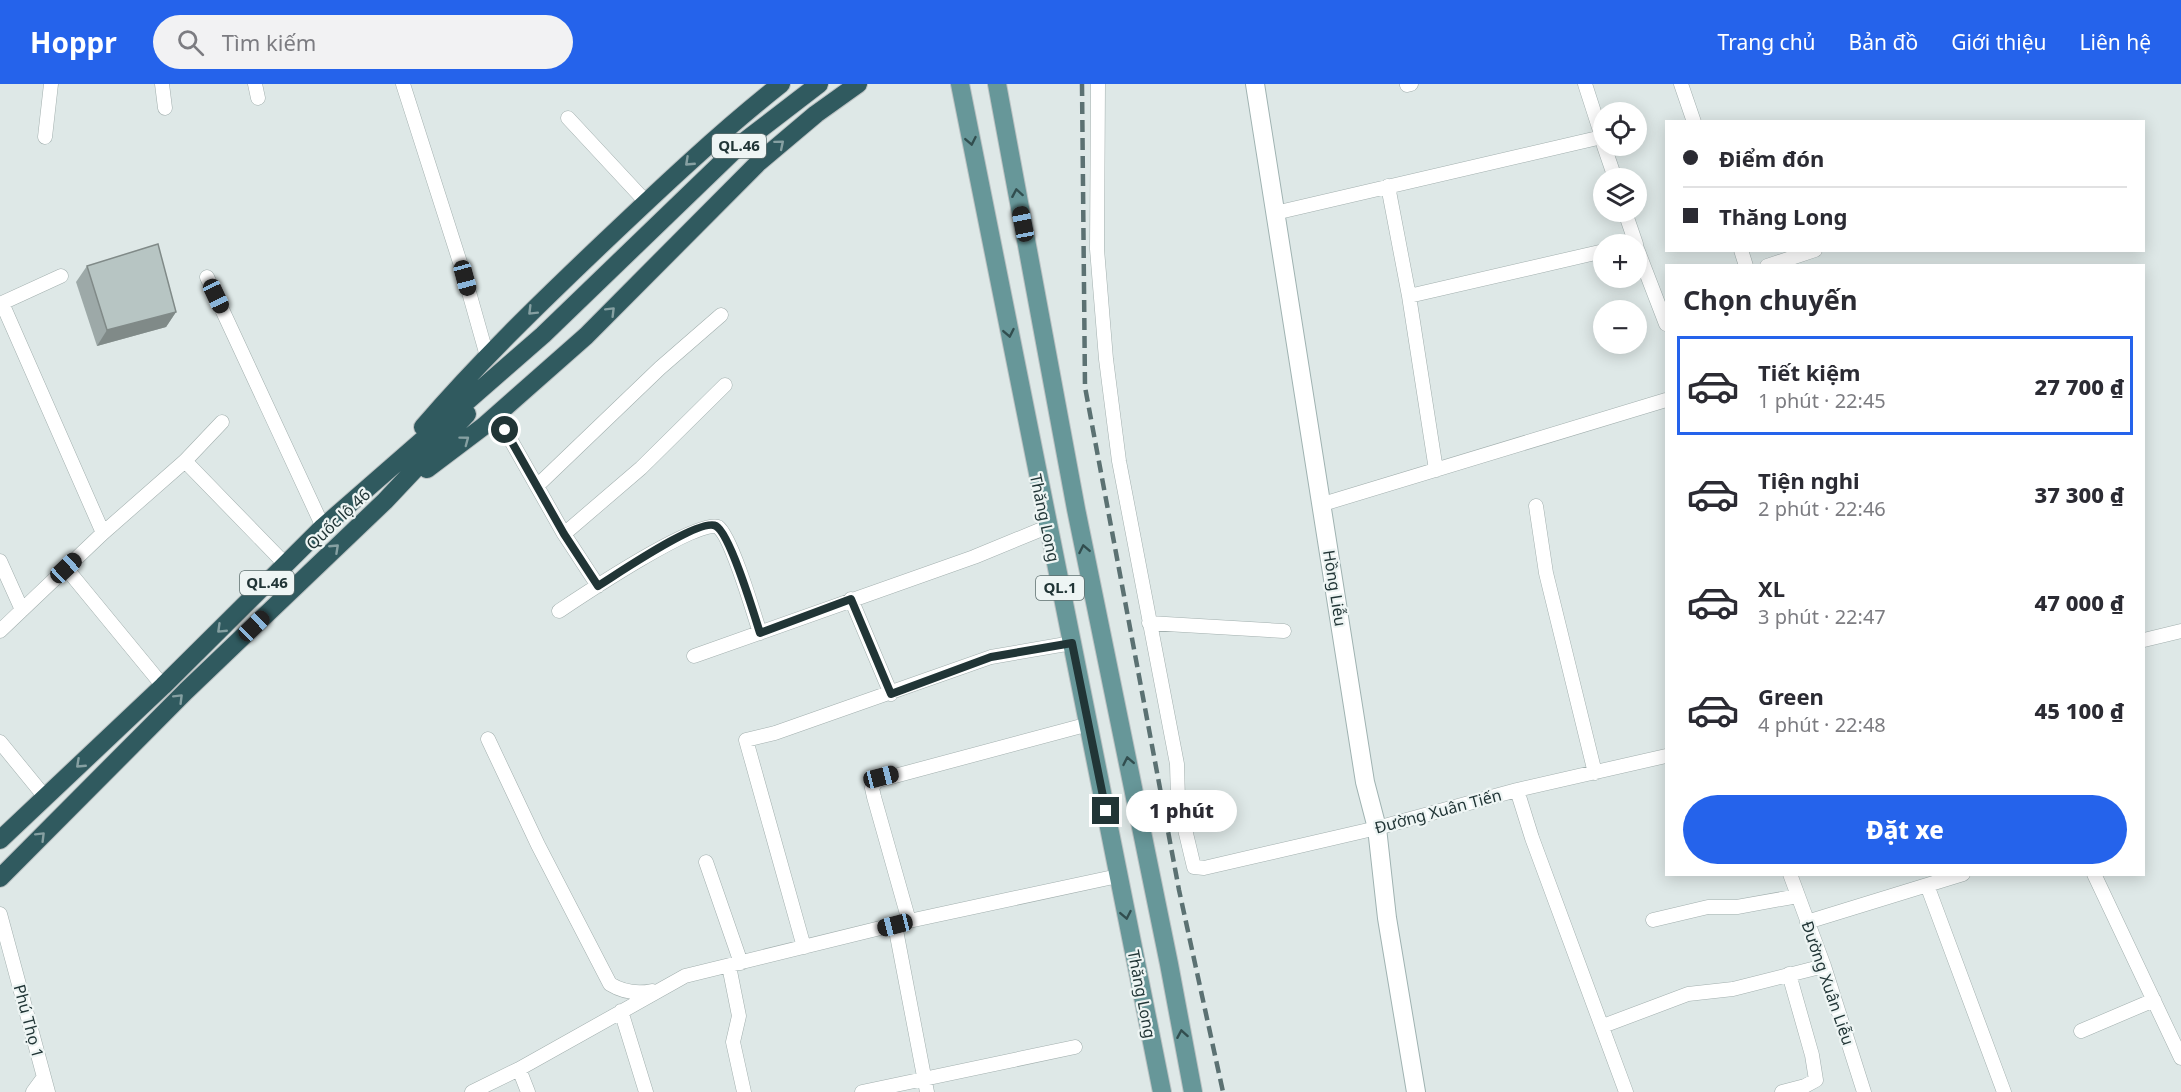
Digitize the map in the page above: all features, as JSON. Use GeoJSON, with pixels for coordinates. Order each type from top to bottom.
{"type":"FeatureCollection","features":[{"type":"Feature","properties":{"kind":"highway"},"geometry":{"type":"LineString","coordinates":[[382,475],[487,356],[723,131],[782,84]]}},
{"type":"Feature","properties":{"kind":"highway","name":"Quốc lộ 46"},"geometry":{"type":"LineString","coordinates":[[0,878],[304,577],[385,501],[543,335],[741,144],[819,84]]}},
{"type":"Feature","properties":{"kind":"highway"},"geometry":{"type":"LineString","coordinates":[[385,501],[494,418],[586,336],[759,162],[816,114],[858,84]]}},
{"type":"Feature","properties":{"kind":"highway","name":"Quốc lộ 46"},"geometry":{"type":"LineString","coordinates":[[0,840],[163,686],[323,527],[543,335]]}},
{"type":"Feature","properties":{"kind":"highway"},"geometry":{"type":"LineString","coordinates":[[286,565],[304,577]]}},
{"type":"Feature","properties":{"kind":"main road","name":"Thăng Long"},"geometry":{"type":"LineString","coordinates":[[960,84],[1162,1092]]}},
{"type":"Feature","properties":{"kind":"main road","name":"Thăng Long"},"geometry":{"type":"LineString","coordinates":[[997,84],[1071,486],[1193,1092]]}},
{"type":"Feature","properties":{"kind":"main road"},"geometry":{"type":"LineString","coordinates":[[1089,724],[1119,717]]}},
{"type":"Feature","properties":{"kind":"street"},"geometry":{"type":"LineString","coordinates":[[45,137],[51,84]]}},
{"type":"Feature","properties":{"kind":"street"},"geometry":{"type":"LineString","coordinates":[[162,84],[165,108]]}},
{"type":"Feature","properties":{"kind":"street"},"geometry":{"type":"LineString","coordinates":[[403,84],[465,278],[487,356]]}},
{"type":"Feature","properties":{"kind":"street"},"geometry":{"type":"LineString","coordinates":[[1098,84],[1097,249],[1106,359],[1119,460],[1149,623],[1284,630]]}},
{"type":"Feature","properties":{"kind":"street","name":"Hồng Liễu"},"geometry":{"type":"LineString","coordinates":[[1256,84],[1365,782],[1377,828],[1388,918],[1416,1092]]}},
{"type":"Feature","properties":{"kind":"street"},"geometry":{"type":"LineString","coordinates":[[1585,84],[1593,110]]}},
{"type":"Feature","properties":{"kind":"street"},"geometry":{"type":"LineString","coordinates":[[1681,84],[1693,120]]}},
{"type":"Feature","properties":{"kind":"street"},"geometry":{"type":"LineString","coordinates":[[568,118],[646,202]]}},
{"type":"Feature","properties":{"kind":"street"},"geometry":{"type":"LineString","coordinates":[[1275,213],[1388,186],[1593,144]]}},
{"type":"Feature","properties":{"kind":"street"},"geometry":{"type":"LineString","coordinates":[[1388,186],[1409,296],[1436,470]]}},
{"type":"Feature","properties":{"kind":"street"},"geometry":{"type":"LineString","coordinates":[[1773,264],[1809,252]]}},
{"type":"Feature","properties":{"kind":"street"},"geometry":{"type":"LineString","coordinates":[[1409,296],[1593,254]]}},
{"type":"Feature","properties":{"kind":"street"},"geometry":{"type":"LineString","coordinates":[[61,276],[1,304],[103,533]]}},
{"type":"Feature","properties":{"kind":"street"},"geometry":{"type":"LineString","coordinates":[[1647,276],[1665,322]]}},
{"type":"Feature","properties":{"kind":"street"},"geometry":{"type":"LineString","coordinates":[[207,277],[323,527]]}},
{"type":"Feature","properties":{"kind":"street"},"geometry":{"type":"LineString","coordinates":[[538,485],[660,368],[721,315]]}},
{"type":"Feature","properties":{"kind":"street"},"geometry":{"type":"LineString","coordinates":[[564,534],[641,468],[724,385]]}},
{"type":"Feature","properties":{"kind":"street"},"geometry":{"type":"LineString","coordinates":[[1323,504],[1665,400]]}},
{"type":"Feature","properties":{"kind":"street"},"geometry":{"type":"LineString","coordinates":[[494,418],[505,430],[564,534],[598,586]]}},
{"type":"Feature","properties":{"kind":"street"},"geometry":{"type":"LineString","coordinates":[[0,631],[103,533],[185,461],[222,422]]}},
{"type":"Feature","properties":{"kind":"street"},"geometry":{"type":"LineString","coordinates":[[185,461],[286,565]]}},
{"type":"Feature","properties":{"kind":"street"},"geometry":{"type":"LineString","coordinates":[[1536,506],[1546,573],[1595,773]]}},
{"type":"Feature","properties":{"kind":"street"},"geometry":{"type":"LineString","coordinates":[[559,611],[664,546],[712,524],[722,530],[736,561],[760,633]]}},
{"type":"Feature","properties":{"kind":"street"},"geometry":{"type":"LineString","coordinates":[[694,656],[974,556],[1047,527]]}},
{"type":"Feature","properties":{"kind":"street"},"geometry":{"type":"LineString","coordinates":[[0,561],[22,610]]}},
{"type":"Feature","properties":{"kind":"street"},"geometry":{"type":"LineString","coordinates":[[66,568],[163,686]]}},
{"type":"Feature","properties":{"kind":"street"},"geometry":{"type":"LineString","coordinates":[[851,599],[891,694]]}},
{"type":"Feature","properties":{"kind":"street","name":"Đường Xuân Tiến"},"geometry":{"type":"LineString","coordinates":[[1149,623],[1177,764],[1178,800],[1186,842],[1194,867],[1209,867],[1377,828],[1517,790],[1665,756]]}},
{"type":"Feature","properties":{"kind":"street"},"geometry":{"type":"LineString","coordinates":[[2145,640],[2181,631]]}},
{"type":"Feature","properties":{"kind":"street"},"geometry":{"type":"LineString","coordinates":[[804,947],[744,742],[891,694],[991,657],[1072,643]]}},
{"type":"Feature","properties":{"kind":"street"},"geometry":{"type":"LineString","coordinates":[[909,921],[874,797],[872,788],[876,780],[1089,724]]}},
{"type":"Feature","properties":{"kind":"street"},"geometry":{"type":"LineString","coordinates":[[488,739],[538,845],[610,984],[620,990],[641,993],[663,988]]}},
{"type":"Feature","properties":{"kind":"street"},"geometry":{"type":"LineString","coordinates":[[0,742],[45,797]]}},
{"type":"Feature","properties":{"kind":"street"},"geometry":{"type":"LineString","coordinates":[[1517,790],[1532,838],[1626,1092]]}},
{"type":"Feature","properties":{"kind":"street"},"geometry":{"type":"LineString","coordinates":[[706,862],[735,964],[739,1016],[733,1033],[733,1042],[744,1092]]}},
{"type":"Feature","properties":{"kind":"street"},"geometry":{"type":"LineString","coordinates":[[472,1092],[519,1069],[685,976],[909,921],[1118,876]]}},
{"type":"Feature","properties":{"kind":"street","name":"Đường Xuân Liễu"},"geometry":{"type":"LineString","coordinates":[[1791,876],[1824,966],[1864,1092]]}},
{"type":"Feature","properties":{"kind":"street"},"geometry":{"type":"LineString","coordinates":[[1807,922],[1956,876]]}},
{"type":"Feature","properties":{"kind":"street"},"geometry":{"type":"LineString","coordinates":[[2095,876],[2181,1058]]}},
{"type":"Feature","properties":{"kind":"street"},"geometry":{"type":"LineString","coordinates":[[1926,885],[2004,1092]]}},
{"type":"Feature","properties":{"kind":"street"},"geometry":{"type":"LineString","coordinates":[[1653,920],[1708,907],[1737,907],[1798,896]]}},
{"type":"Feature","properties":{"kind":"street","name":"Phú Thọ 1"},"geometry":{"type":"LineString","coordinates":[[0,914],[48,1092]]}},
{"type":"Feature","properties":{"kind":"street"},"geometry":{"type":"LineString","coordinates":[[895,925],[926,1086]]}},
{"type":"Feature","properties":{"kind":"street"},"geometry":{"type":"LineString","coordinates":[[1603,1026],[1688,994],[1733,989],[1824,966]]}},
{"type":"Feature","properties":{"kind":"street"},"geometry":{"type":"LineString","coordinates":[[1782,1092],[1805,1086],[1816,1080],[1812,1055],[1789,974]]}},
{"type":"Feature","properties":{"kind":"street"},"geometry":{"type":"LineString","coordinates":[[2081,1031],[2154,1000]]}},
{"type":"Feature","properties":{"kind":"street"},"geometry":{"type":"LineString","coordinates":[[621,1011],[646,1092]]}},
{"type":"Feature","properties":{"kind":"street"},"geometry":{"type":"LineString","coordinates":[[862,1092],[926,1086],[1075,1047]]}},
{"type":"Feature","properties":{"kind":"street"},"geometry":{"type":"LineString","coordinates":[[519,1069],[528,1092]]}},
{"type":"Feature","properties":{"kind":"street"},"geometry":{"type":"LineString","coordinates":[[33,1092],[44,1077]]}},
{"type":"Feature","properties":{"kind":"building"},"geometry":{"type":"Polygon","coordinates":[[[158,244],[176,312],[107,330],[87,266],[158,244]]]}},
{"type":"Feature","properties":{"kind":"railway"},"geometry":{"type":"LineString","coordinates":[[1082,84],[1085,387],[1179,890],[1223,1092]]}},
{"type":"Feature","properties":{"kind":"route"},"geometry":{"type":"LineString","coordinates":[[505,430],[564,534],[598,586],[664,546],[712,524],[722,530],[736,561],[760,633],[851,599],[891,694],[991,657],[1072,643],[1106,811]]}}]}
